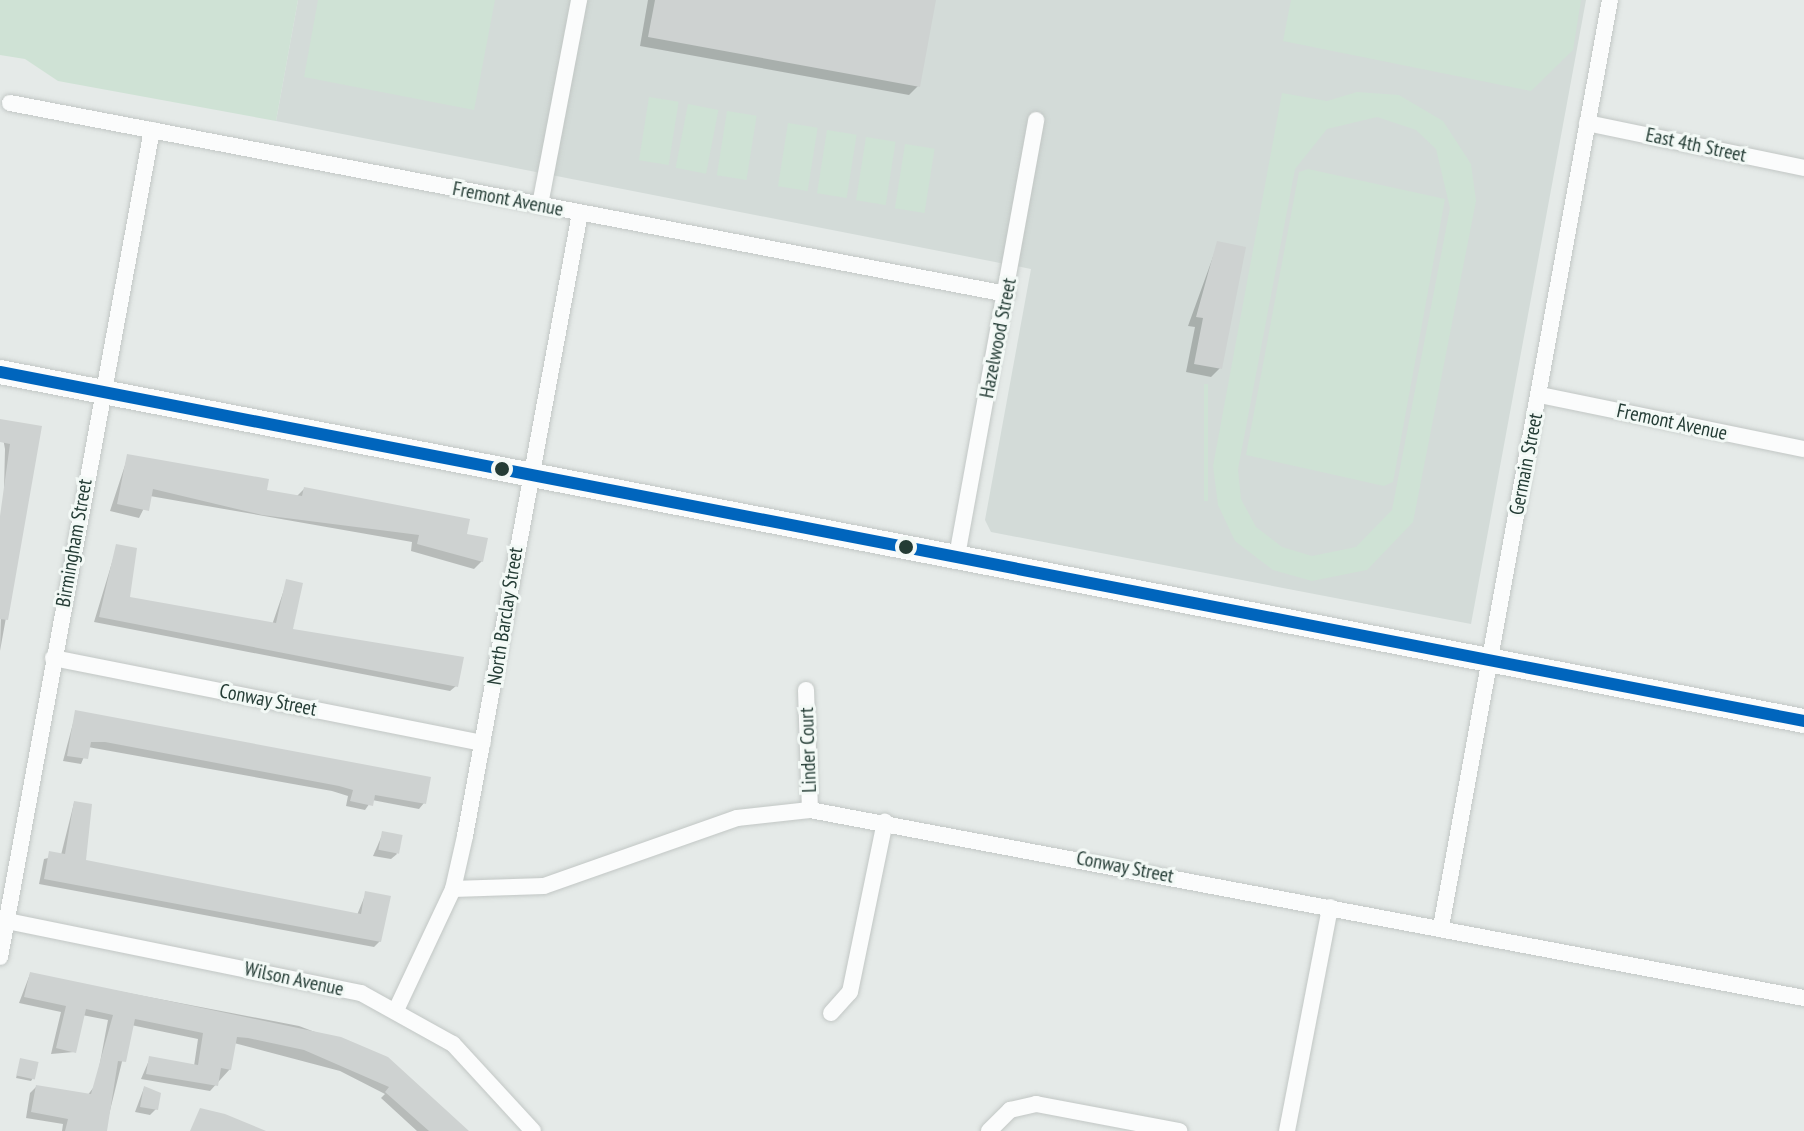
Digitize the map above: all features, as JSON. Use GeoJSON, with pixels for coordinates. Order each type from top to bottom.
{"type":"FeatureCollection","features":[{"type":"Feature","properties":{"kind":"street"},"geometry":{"type":"LineString","coordinates":[[540,205],[579,0]]}},
{"type":"Feature","properties":{"kind":"street","name":"Germain Street"},"geometry":{"type":"LineString","coordinates":[[1441,927],[1610,0]]}},
{"type":"Feature","properties":{"kind":"street","name":"Fremont Avenue"},"geometry":{"type":"LineString","coordinates":[[10,103],[1007,294]]}},
{"type":"Feature","properties":{"kind":"street","name":"Hazelwood Street"},"geometry":{"type":"LineString","coordinates":[[957,556],[1007,294],[1036,120]]}},
{"type":"Feature","properties":{"kind":"street","name":"East 4th Street"},"geometry":{"type":"LineString","coordinates":[[1587,123],[1804,168]]}},
{"type":"Feature","properties":{"kind":"street","name":"Birmingham Street"},"geometry":{"type":"LineString","coordinates":[[0,957],[152,130]]}},
{"type":"Feature","properties":{"kind":"street","name":"North Barclay Street"},"geometry":{"type":"LineString","coordinates":[[397,1008],[453,889],[483,743],[528,472],[580,213]]}},
{"type":"Feature","properties":{"kind":"street"},"geometry":{"type":"LineString","coordinates":[[0,372],[1804,721]]}},
{"type":"Feature","properties":{"kind":"street","name":"Fremont Avenue"},"geometry":{"type":"LineString","coordinates":[[1540,395],[1804,449]]}},
{"type":"Feature","properties":{"kind":"street","name":"Conway Street"},"geometry":{"type":"LineString","coordinates":[[53,658],[483,743]]}},
{"type":"Feature","properties":{"kind":"street","name":"Linder Court"},"geometry":{"type":"LineString","coordinates":[[806,690],[810,810]]}},
{"type":"Feature","properties":{"kind":"street","name":"Conway Street"},"geometry":{"type":"LineString","coordinates":[[453,889],[544,886],[737,818],[810,810],[1804,998]]}},
{"type":"Feature","properties":{"kind":"street"},"geometry":{"type":"LineString","coordinates":[[831,1013],[850,992],[885,822]]}},
{"type":"Feature","properties":{"kind":"street"},"geometry":{"type":"LineString","coordinates":[[1287,1131],[1330,907]]}},
{"type":"Feature","properties":{"kind":"street","name":"Wilson Avenue"},"geometry":{"type":"LineString","coordinates":[[7,921],[321,983],[397,1008],[477,1065],[533,1131]]}},
{"type":"Feature","properties":{"kind":"street"},"geometry":{"type":"LineString","coordinates":[[989,1131],[1010,1110],[1036,1104],[1179,1131]]}},
{"type":"Feature","properties":{"kind":"shaded area"},"geometry":{"type":"Polygon","coordinates":[[[298,0],[1586,0],[1471,624],[991,532],[985,520],[1031,269],[276,121],[298,0]]]}},
{"type":"Feature","properties":{"kind":"green space"},"geometry":{"type":"Polygon","coordinates":[[[0,0],[298,0],[276,121],[58,81],[25,59],[0,55],[0,0]]]}},
{"type":"Feature","properties":{"kind":"green space"},"geometry":{"type":"Polygon","coordinates":[[[318,0],[495,0],[474,110],[304,77],[318,0]]]}},
{"type":"Feature","properties":{"kind":"green space"},"geometry":{"type":"Polygon","coordinates":[[[1291,0],[1581,0],[1573,50],[1531,91],[1283,41],[1291,0]]]}},
{"type":"Feature","properties":{"kind":"green space"},"geometry":{"type":"Polygon","coordinates":[[[1357,92],[1399,95],[1443,121],[1471,164],[1476,201],[1413,522],[1367,570],[1312,581],[1273,570],[1235,541],[1218,505],[1213,466],[1282,93],[1327,101],[1357,92]],[[1377,117],[1327,129],[1295,169],[1238,469],[1241,499],[1256,527],[1282,547],[1312,556],[1356,547],[1392,510],[1450,208],[1436,149],[1416,130],[1377,117]]]}},
{"type":"Feature","properties":{"kind":"green space"},"geometry":{"type":"Polygon","coordinates":[[[649,97],[679,102],[669,165],[639,160],[649,97]]]}},
{"type":"Feature","properties":{"kind":"green space"},"geometry":{"type":"Polygon","coordinates":[[[688,104],[718,110],[706,174],[676,168],[688,104]]]}},
{"type":"Feature","properties":{"kind":"green space"},"geometry":{"type":"Polygon","coordinates":[[[727,111],[757,116],[746,180],[717,175],[727,111]]]}},
{"type":"Feature","properties":{"kind":"green space"},"geometry":{"type":"Polygon","coordinates":[[[788,123],[818,128],[808,191],[778,186],[788,123]]]}},
{"type":"Feature","properties":{"kind":"green space"},"geometry":{"type":"Polygon","coordinates":[[[827,130],[857,135],[847,198],[817,193],[827,130]]]}},
{"type":"Feature","properties":{"kind":"green space"},"geometry":{"type":"Polygon","coordinates":[[[866,137],[896,142],[886,205],[856,200],[866,137]]]}},
{"type":"Feature","properties":{"kind":"green space"},"geometry":{"type":"Polygon","coordinates":[[[905,144],[935,149],[924,213],[895,208],[905,144]]]}},
{"type":"Feature","properties":{"kind":"green space"},"geometry":{"type":"Polygon","coordinates":[[[1308,169],[1445,199],[1393,482],[1384,486],[1246,455],[1299,172],[1308,169]]]}},
{"type":"Feature","properties":{"kind":"green space"},"geometry":{"type":"Polygon","coordinates":[[[1204,384],[1208,384],[1208,501],[1204,501],[1204,384]]]}},
{"type":"Feature","properties":{"kind":"building"},"geometry":{"type":"Polygon","coordinates":[[[655,0],[936,0],[920,87],[648,37],[655,0]]]}},
{"type":"Feature","properties":{"kind":"building"},"geometry":{"type":"Polygon","coordinates":[[[1217,241],[1246,247],[1222,369],[1194,364],[1203,318],[1196,317],[1217,241]]]}},
{"type":"Feature","properties":{"kind":"building"},"geometry":{"type":"Polygon","coordinates":[[[0,419],[42,426],[8,620],[0,619],[0,516],[10,444],[0,442],[0,419]]]}},
{"type":"Feature","properties":{"kind":"building"},"geometry":{"type":"Polygon","coordinates":[[[127,454],[269,479],[267,490],[302,496],[304,487],[470,519],[467,534],[488,538],[483,562],[417,544],[419,535],[262,515],[153,489],[149,511],[117,504],[127,454]]]}},
{"type":"Feature","properties":{"kind":"building"},"geometry":{"type":"Polygon","coordinates":[[[116,544],[137,548],[130,597],[276,623],[286,579],[303,583],[293,629],[464,657],[458,687],[99,617],[116,544]]]}},
{"type":"Feature","properties":{"kind":"building"},"geometry":{"type":"Polygon","coordinates":[[[75,710],[431,777],[426,804],[375,795],[373,806],[350,801],[353,790],[339,786],[105,742],[91,742],[88,759],[67,756],[75,710]]]}},
{"type":"Feature","properties":{"kind":"building"},"geometry":{"type":"Polygon","coordinates":[[[74,801],[92,804],[86,860],[361,914],[365,891],[391,896],[381,942],[44,879],[49,851],[65,854],[74,801]]]}},
{"type":"Feature","properties":{"kind":"building"},"geometry":{"type":"Polygon","coordinates":[[[382,831],[403,835],[399,854],[378,850],[382,831]]]}},
{"type":"Feature","properties":{"kind":"building"},"geometry":{"type":"Polygon","coordinates":[[[30,972],[341,1037],[388,1057],[469,1131],[429,1131],[385,1092],[389,1087],[304,1050],[248,1038],[237,1037],[231,1070],[221,1068],[218,1086],[146,1074],[149,1056],[198,1065],[203,1033],[135,1019],[126,1062],[118,1061],[107,1131],[65,1131],[68,1119],[31,1112],[36,1085],[91,1094],[113,1015],[86,1009],[76,1053],[56,1048],[66,1006],[24,997],[30,972]]]}},
{"type":"Feature","properties":{"kind":"building"},"geometry":{"type":"Polygon","coordinates":[[[20,1058],[39,1062],[35,1080],[16,1076],[20,1058]]]}},
{"type":"Feature","properties":{"kind":"building"},"geometry":{"type":"Polygon","coordinates":[[[144,1086],[161,1093],[158,1110],[140,1107],[144,1086]]]}},
{"type":"Feature","properties":{"kind":"building"},"geometry":{"type":"Polygon","coordinates":[[[200,1108],[225,1114],[266,1131],[190,1131],[200,1108]]]}},
{"type":"Feature","properties":{"kind":"transit line"},"geometry":{"type":"LineString","coordinates":[[0,372],[1804,721]]}}]}
